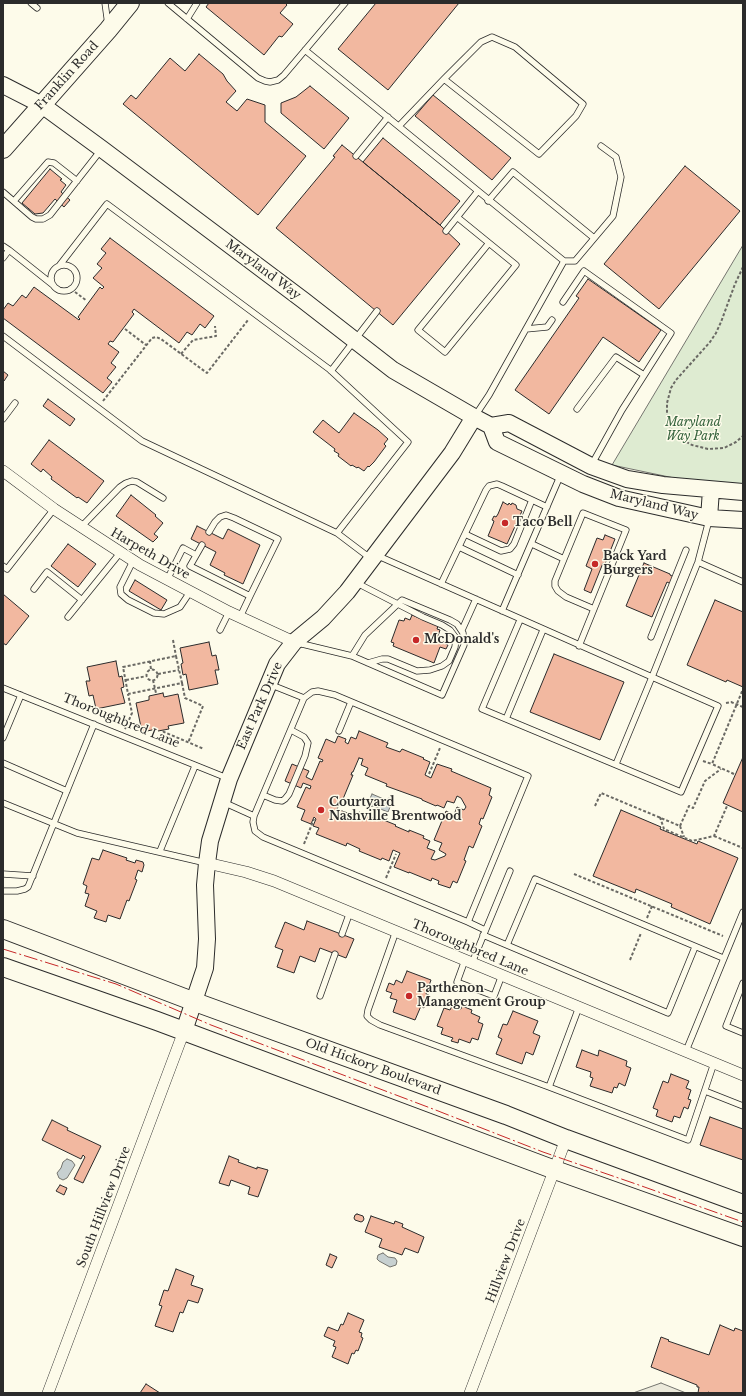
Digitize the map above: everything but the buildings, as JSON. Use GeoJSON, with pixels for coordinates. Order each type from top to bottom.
{"type":"FeatureCollection","features":[{"type":"Feature","properties":{"kind":"main road","name":"Franklin Road"},"geometry":{"type":"LineString","coordinates":[[3,149],[130,3]]}},
{"type":"Feature","properties":{"kind":"main road","name":"Maryland Way"},"geometry":{"type":"LineString","coordinates":[[3,85],[42,105],[393,370],[474,417],[491,426],[509,423],[591,466],[628,479],[663,485],[743,492]]}},
{"type":"Feature","properties":{"kind":"main road","name":"East Park Drive"},"geometry":{"type":"LineString","coordinates":[[184,1031],[195,1002],[205,968],[207,955],[206,885],[210,841],[228,779],[277,664],[294,642],[323,618],[355,582],[452,453],[474,417]]}},
{"type":"Feature","properties":{"kind":"main road","name":"Maryland Way"},"geometry":{"type":"LineString","coordinates":[[491,426],[497,442],[561,474],[619,498],[709,518],[743,520]]}},
{"type":"Feature","properties":{"kind":"main road"},"geometry":{"type":"LineString","coordinates":[[709,518],[711,490]]}},
{"type":"Feature","properties":{"kind":"main road","name":"Old Hickory Boulevard"},"geometry":{"type":"LineString","coordinates":[[3,929],[195,1002],[498,1112],[566,1139],[743,1204]]}},
{"type":"Feature","properties":{"kind":"main road"},"geometry":{"type":"LineString","coordinates":[[3,967],[184,1031],[555,1170],[743,1237]]}},
{"type":"Feature","properties":{"kind":"street","name":"Harpeth Drive"},"geometry":{"type":"LineString","coordinates":[[3,470],[54,509],[133,561],[166,580],[229,612],[294,642]]}},
{"type":"Feature","properties":{"kind":"street","name":"Thoroughbred Lane"},"geometry":{"type":"LineString","coordinates":[[207,863],[256,875],[350,912],[743,1075]]}},
{"type":"Feature","properties":{"kind":"street","name":"South Hillview Drive"},"geometry":{"type":"LineString","coordinates":[[48,1393],[184,1031]]}},
{"type":"Feature","properties":{"kind":"street","name":"Hillview Drive"},"geometry":{"type":"LineString","coordinates":[[470,1393],[566,1139]]}},
{"type":"Feature","properties":{"kind":"lane"},"geometry":{"type":"LineString","coordinates":[[31,3],[37,8]]}},
{"type":"Feature","properties":{"kind":"lane"},"geometry":{"type":"LineString","coordinates":[[105,3],[108,30]]}},
{"type":"Feature","properties":{"kind":"lane"},"geometry":{"type":"LineString","coordinates":[[168,3],[258,78],[265,81],[275,81],[282,78],[344,3]]}},
{"type":"Feature","properties":{"kind":"lane"},"geometry":{"type":"LineString","coordinates":[[187,18],[197,3]]}},
{"type":"Feature","properties":{"kind":"lane"},"geometry":{"type":"LineString","coordinates":[[398,126],[444,79],[481,42],[492,37],[515,47],[583,104],[576,116],[539,154],[444,79]]}},
{"type":"Feature","properties":{"kind":"lane"},"geometry":{"type":"LineString","coordinates":[[305,50],[564,261],[575,261],[613,216],[621,177],[616,157],[601,146]]}},
{"type":"Feature","properties":{"kind":"lane"},"geometry":{"type":"LineString","coordinates":[[356,156],[388,117]]}},
{"type":"Feature","properties":{"kind":"lane"},"geometry":{"type":"LineString","coordinates":[[3,192],[32,217],[43,220],[50,215],[102,149]]}},
{"type":"Feature","properties":{"kind":"lane"},"geometry":{"type":"LineString","coordinates":[[14,201],[49,161],[54,163],[77,181]]}},
{"type":"Feature","properties":{"kind":"lane"},"geometry":{"type":"LineString","coordinates":[[488,200],[513,172],[594,238]]}},
{"type":"Feature","properties":{"kind":"lane"},"geometry":{"type":"LineString","coordinates":[[446,231],[478,191]]}},
{"type":"Feature","properties":{"kind":"lane"},"geometry":{"type":"LineString","coordinates":[[59,266],[107,204],[331,371],[408,442],[337,533]]}},
{"type":"Feature","properties":{"kind":"lane"},"geometry":{"type":"LineString","coordinates":[[457,217],[489,243],[516,265],[445,352],[418,330],[489,243]]}},
{"type":"Feature","properties":{"kind":"lane"},"geometry":{"type":"LineString","coordinates":[[3,246],[53,286],[61,291],[66,291],[74,286],[77,280],[76,272],[69,266],[59,266],[54,268],[51,274],[53,286]]}},
{"type":"Feature","properties":{"kind":"lane"},"geometry":{"type":"LineString","coordinates":[[3,258],[9,250]]}},
{"type":"Feature","properties":{"kind":"lane"},"geometry":{"type":"LineString","coordinates":[[474,417],[489,395],[564,261]]}},
{"type":"Feature","properties":{"kind":"lane"},"geometry":{"type":"LineString","coordinates":[[563,302],[584,271],[671,333],[622,410],[591,466]]}},
{"type":"Feature","properties":{"kind":"lane"},"geometry":{"type":"LineString","coordinates":[[331,371],[377,312]]}},
{"type":"Feature","properties":{"kind":"lane"},"geometry":{"type":"LineString","coordinates":[[526,329],[547,327],[552,320]]}},
{"type":"Feature","properties":{"kind":"lane"},"geometry":{"type":"LineString","coordinates":[[3,336],[142,441],[337,533],[374,557],[442,584],[520,620],[718,706],[681,792],[482,709],[520,620]]}},
{"type":"Feature","properties":{"kind":"lane"},"geometry":{"type":"LineString","coordinates":[[577,409],[616,357],[644,375]]}},
{"type":"Feature","properties":{"kind":"lane"},"geometry":{"type":"LineString","coordinates":[[3,419],[15,403]]}},
{"type":"Feature","properties":{"kind":"lane"},"geometry":{"type":"LineString","coordinates":[[502,611],[561,474]]}},
{"type":"Feature","properties":{"kind":"lane"},"geometry":{"type":"LineString","coordinates":[[81,527],[120,487],[126,483],[132,481],[137,482],[163,498]]}},
{"type":"Feature","properties":{"kind":"lane"},"geometry":{"type":"LineString","coordinates":[[442,584],[489,486],[497,484],[547,507]]}},
{"type":"Feature","properties":{"kind":"lane"},"geometry":{"type":"LineString","coordinates":[[465,534],[497,549],[504,551],[510,549],[514,544],[532,500]]}},
{"type":"Feature","properties":{"kind":"lane"},"geometry":{"type":"LineString","coordinates":[[3,566],[7,569],[54,509]]}},
{"type":"Feature","properties":{"kind":"lane"},"geometry":{"type":"LineString","coordinates":[[579,646],[594,609],[626,530],[584,513],[555,581],[556,589],[560,594],[594,609]]}},
{"type":"Feature","properties":{"kind":"lane"},"geometry":{"type":"LineString","coordinates":[[209,532],[215,522],[220,517],[226,515],[278,539],[240,617]]}},
{"type":"Feature","properties":{"kind":"lane"},"geometry":{"type":"LineString","coordinates":[[616,764],[698,562],[709,518]]}},
{"type":"Feature","properties":{"kind":"lane"},"geometry":{"type":"LineString","coordinates":[[532,544],[564,559]]}},
{"type":"Feature","properties":{"kind":"lane"},"geometry":{"type":"LineString","coordinates":[[202,545],[190,566],[250,596]]}},
{"type":"Feature","properties":{"kind":"lane"},"geometry":{"type":"LineString","coordinates":[[459,547],[518,575]]}},
{"type":"Feature","properties":{"kind":"lane"},"geometry":{"type":"LineString","coordinates":[[166,580],[183,548],[196,555]]}},
{"type":"Feature","properties":{"kind":"lane"},"geometry":{"type":"LineString","coordinates":[[651,637],[686,550]]}},
{"type":"Feature","properties":{"kind":"lane"},"geometry":{"type":"LineString","coordinates":[[68,617],[120,553]]}},
{"type":"Feature","properties":{"kind":"lane"},"geometry":{"type":"LineString","coordinates":[[133,561],[120,587],[121,594],[128,600],[154,613],[164,614],[180,608],[190,592]]}},
{"type":"Feature","properties":{"kind":"lane"},"geometry":{"type":"LineString","coordinates":[[698,562],[743,582]]}},
{"type":"Feature","properties":{"kind":"lane"},"geometry":{"type":"LineString","coordinates":[[34,589],[47,572],[82,600]]}},
{"type":"Feature","properties":{"kind":"lane"},"geometry":{"type":"LineString","coordinates":[[355,582],[450,630],[456,638],[455,647],[449,661],[442,666],[416,671],[388,659],[382,658],[368,663]]}},
{"type":"Feature","properties":{"kind":"lane"},"geometry":{"type":"LineString","coordinates":[[462,630],[476,599]]}},
{"type":"Feature","properties":{"kind":"lane"},"geometry":{"type":"LineString","coordinates":[[294,642],[352,656],[442,695],[464,645],[464,638],[462,630],[457,624],[402,600],[365,635],[352,656]]}},
{"type":"Feature","properties":{"kind":"lane"},"geometry":{"type":"LineString","coordinates":[[220,630],[229,612]]}},
{"type":"Feature","properties":{"kind":"lane"},"geometry":{"type":"LineString","coordinates":[[506,719],[543,630]]}},
{"type":"Feature","properties":{"kind":"lane"},"geometry":{"type":"LineString","coordinates":[[269,684],[304,698]]}},
{"type":"Feature","properties":{"kind":"lane","name":"Thoroughbred Lane"},"geometry":{"type":"LineString","coordinates":[[3,688],[228,779]]}},
{"type":"Feature","properties":{"kind":"lane"},"geometry":{"type":"LineString","coordinates":[[468,922],[528,776],[335,695],[318,691],[312,692],[304,698],[254,816],[253,827],[258,834],[300,853],[468,922],[507,945],[668,1013],[695,947]]}},
{"type":"Feature","properties":{"kind":"lane"},"geometry":{"type":"LineString","coordinates":[[3,738],[21,695]]}},
{"type":"Feature","properties":{"kind":"lane"},"geometry":{"type":"LineString","coordinates":[[339,731],[351,702]]}},
{"type":"Feature","properties":{"kind":"lane"},"geometry":{"type":"LineString","coordinates":[[3,891],[17,891],[28,887],[94,724]]}},
{"type":"Feature","properties":{"kind":"lane"},"geometry":{"type":"LineString","coordinates":[[263,795],[279,801],[285,800],[289,794],[305,756],[308,743],[304,737],[291,730]]}},
{"type":"Feature","properties":{"kind":"lane"},"geometry":{"type":"LineString","coordinates":[[3,763],[67,791]]}},
{"type":"Feature","properties":{"kind":"lane"},"geometry":{"type":"LineString","coordinates":[[160,851],[194,766]]}},
{"type":"Feature","properties":{"kind":"lane"},"geometry":{"type":"LineString","coordinates":[[221,802],[254,816]]}},
{"type":"Feature","properties":{"kind":"lane"},"geometry":{"type":"LineString","coordinates":[[3,803],[77,833],[207,863]]}},
{"type":"Feature","properties":{"kind":"lane"},"geometry":{"type":"LineString","coordinates":[[502,975],[494,996],[457,982],[484,932],[510,871]]}},
{"type":"Feature","properties":{"kind":"lane"},"geometry":{"type":"LineString","coordinates":[[3,874],[32,876]]}},
{"type":"Feature","properties":{"kind":"lane"},"geometry":{"type":"LineString","coordinates":[[507,945],[535,879],[723,958]]}},
{"type":"Feature","properties":{"kind":"lane"},"geometry":{"type":"LineString","coordinates":[[342,934],[350,912]]}},
{"type":"Feature","properties":{"kind":"lane"},"geometry":{"type":"LineString","coordinates":[[686,1051],[743,912]]}},
{"type":"Feature","properties":{"kind":"lane"},"geometry":{"type":"LineString","coordinates":[[396,931],[368,1010],[367,1016],[371,1020],[688,1140],[714,1063]]}},
{"type":"Feature","properties":{"kind":"lane"},"geometry":{"type":"LineString","coordinates":[[320,996],[335,954]]}},
{"type":"Feature","properties":{"kind":"lane"},"geometry":{"type":"LineString","coordinates":[[743,983],[726,1026],[743,1033]]}},
{"type":"Feature","properties":{"kind":"lane"},"geometry":{"type":"LineString","coordinates":[[549,1087],[579,1007]]}},
{"type":"Feature","properties":{"kind":"lane"},"geometry":{"type":"LineString","coordinates":[[705,1091],[743,1106]]}},
{"type":"Feature","properties":{"kind":"path"},"geometry":{"type":"LineString","coordinates":[[743,267],[716,333],[710,342],[676,380],[671,388],[666,403],[670,428],[683,440],[692,445],[708,449],[724,448],[736,442],[743,436]]}},
{"type":"Feature","properties":{"kind":"path"},"geometry":{"type":"LineString","coordinates":[[71,289],[87,301]]}},
{"type":"Feature","properties":{"kind":"path"},"geometry":{"type":"LineString","coordinates":[[98,407],[152,338],[156,336],[161,339],[206,373],[254,313]]}},
{"type":"Feature","properties":{"kind":"path"},"geometry":{"type":"LineString","coordinates":[[181,354],[193,340],[216,336],[215,326]]}},
{"type":"Feature","properties":{"kind":"path"},"geometry":{"type":"LineString","coordinates":[[125,329],[146,345]]}},
{"type":"Feature","properties":{"kind":"path"},"geometry":{"type":"LineString","coordinates":[[173,640],[185,698],[203,706],[188,743]]}},
{"type":"Feature","properties":{"kind":"path"},"geometry":{"type":"LineString","coordinates":[[121,736],[132,713],[123,667],[176,656]]}},
{"type":"Feature","properties":{"kind":"path"},"geometry":{"type":"LineString","coordinates":[[147,676],[148,672],[151,670],[150,661]]}},
{"type":"Feature","properties":{"kind":"path"},"geometry":{"type":"LineString","coordinates":[[151,670],[156,671],[158,674],[179,670]]}},
{"type":"Feature","properties":{"kind":"path"},"geometry":{"type":"LineString","coordinates":[[153,680],[157,678],[158,674]]}},
{"type":"Feature","properties":{"kind":"path"},"geometry":{"type":"LineString","coordinates":[[126,680],[147,676]]}},
{"type":"Feature","properties":{"kind":"path"},"geometry":{"type":"LineString","coordinates":[[147,676],[149,679],[153,680],[156,693]]}},
{"type":"Feature","properties":{"kind":"path"},"geometry":{"type":"LineString","coordinates":[[128,694],[182,683]]}},
{"type":"Feature","properties":{"kind":"path"},"geometry":{"type":"LineString","coordinates":[[734,774],[712,764],[743,689]]}},
{"type":"Feature","properties":{"kind":"path"},"geometry":{"type":"LineString","coordinates":[[718,706],[731,702],[743,707]]}},
{"type":"Feature","properties":{"kind":"path"},"geometry":{"type":"LineString","coordinates":[[163,731],[204,749]]}},
{"type":"Feature","properties":{"kind":"path"},"geometry":{"type":"LineString","coordinates":[[429,774],[443,740]]}},
{"type":"Feature","properties":{"kind":"path"},"geometry":{"type":"LineString","coordinates":[[684,837],[680,826],[689,806],[693,808],[705,781],[721,769]]}},
{"type":"Feature","properties":{"kind":"path"},"geometry":{"type":"LineString","coordinates":[[595,806],[601,793],[680,826]]}},
{"type":"Feature","properties":{"kind":"path"},"geometry":{"type":"LineString","coordinates":[[714,836],[726,806]]}},
{"type":"Feature","properties":{"kind":"path"},"geometry":{"type":"LineString","coordinates":[[660,817],[664,829],[692,841],[714,836],[743,848]]}},
{"type":"Feature","properties":{"kind":"path"},"geometry":{"type":"LineString","coordinates":[[300,853],[314,819]]}},
{"type":"Feature","properties":{"kind":"path"},"geometry":{"type":"LineString","coordinates":[[382,887],[396,854]]}},
{"type":"Feature","properties":{"kind":"path"},"geometry":{"type":"LineString","coordinates":[[574,874],[731,939]]}},
{"type":"Feature","properties":{"kind":"green space","name":"Maryland Way Park"},"geometry":{"type":"Polygon","coordinates":[[[743,245],[743,492],[612,465],[743,245]]]}},
{"type":"Feature","properties":{"kind":"shaded area"},"geometry":{"type":"Polygon","coordinates":[[[372,794],[386,800],[389,798],[391,799],[392,802],[388,812],[373,806],[368,806],[372,794]]]}},
{"type":"Feature","properties":{"kind":"shaded area"},"geometry":{"type":"Polygon","coordinates":[[[67,1159],[72,1161],[75,1165],[67,1178],[63,1180],[59,1178],[57,1173],[63,1162],[67,1159]]]}},
{"type":"Feature","properties":{"kind":"shaded area"},"geometry":{"type":"Polygon","coordinates":[[[383,1253],[388,1257],[395,1258],[397,1261],[396,1265],[390,1267],[379,1261],[377,1259],[378,1255],[383,1253]]]}},
{"type":"Feature","properties":{"kind":"shaded area"},"geometry":{"type":"Polygon","coordinates":[[[661,1383],[686,1393],[633,1393],[661,1383]]]}},
{"type":"Feature","properties":{"kind":"power"},"geometry":{"type":"LineString","coordinates":[[3,949],[116,984],[211,1025],[543,1152],[743,1222]]}},
{"type":"Feature","properties":{"kind":"place","name":"Taco Bell"},"geometry":{"type":"Point","coordinates":[505,523]}},
{"type":"Feature","properties":{"kind":"place","name":"Back Yard Burgers"},"geometry":{"type":"Point","coordinates":[595,564]}},
{"type":"Feature","properties":{"kind":"place","name":"McDonald's"},"geometry":{"type":"Point","coordinates":[416,640]}},
{"type":"Feature","properties":{"kind":"place","name":"Courtyard Nashville Brentwood"},"geometry":{"type":"Point","coordinates":[321,810]}},
{"type":"Feature","properties":{"kind":"place","name":"Parthenon Management Group"},"geometry":{"type":"Point","coordinates":[409,996]}}]}
